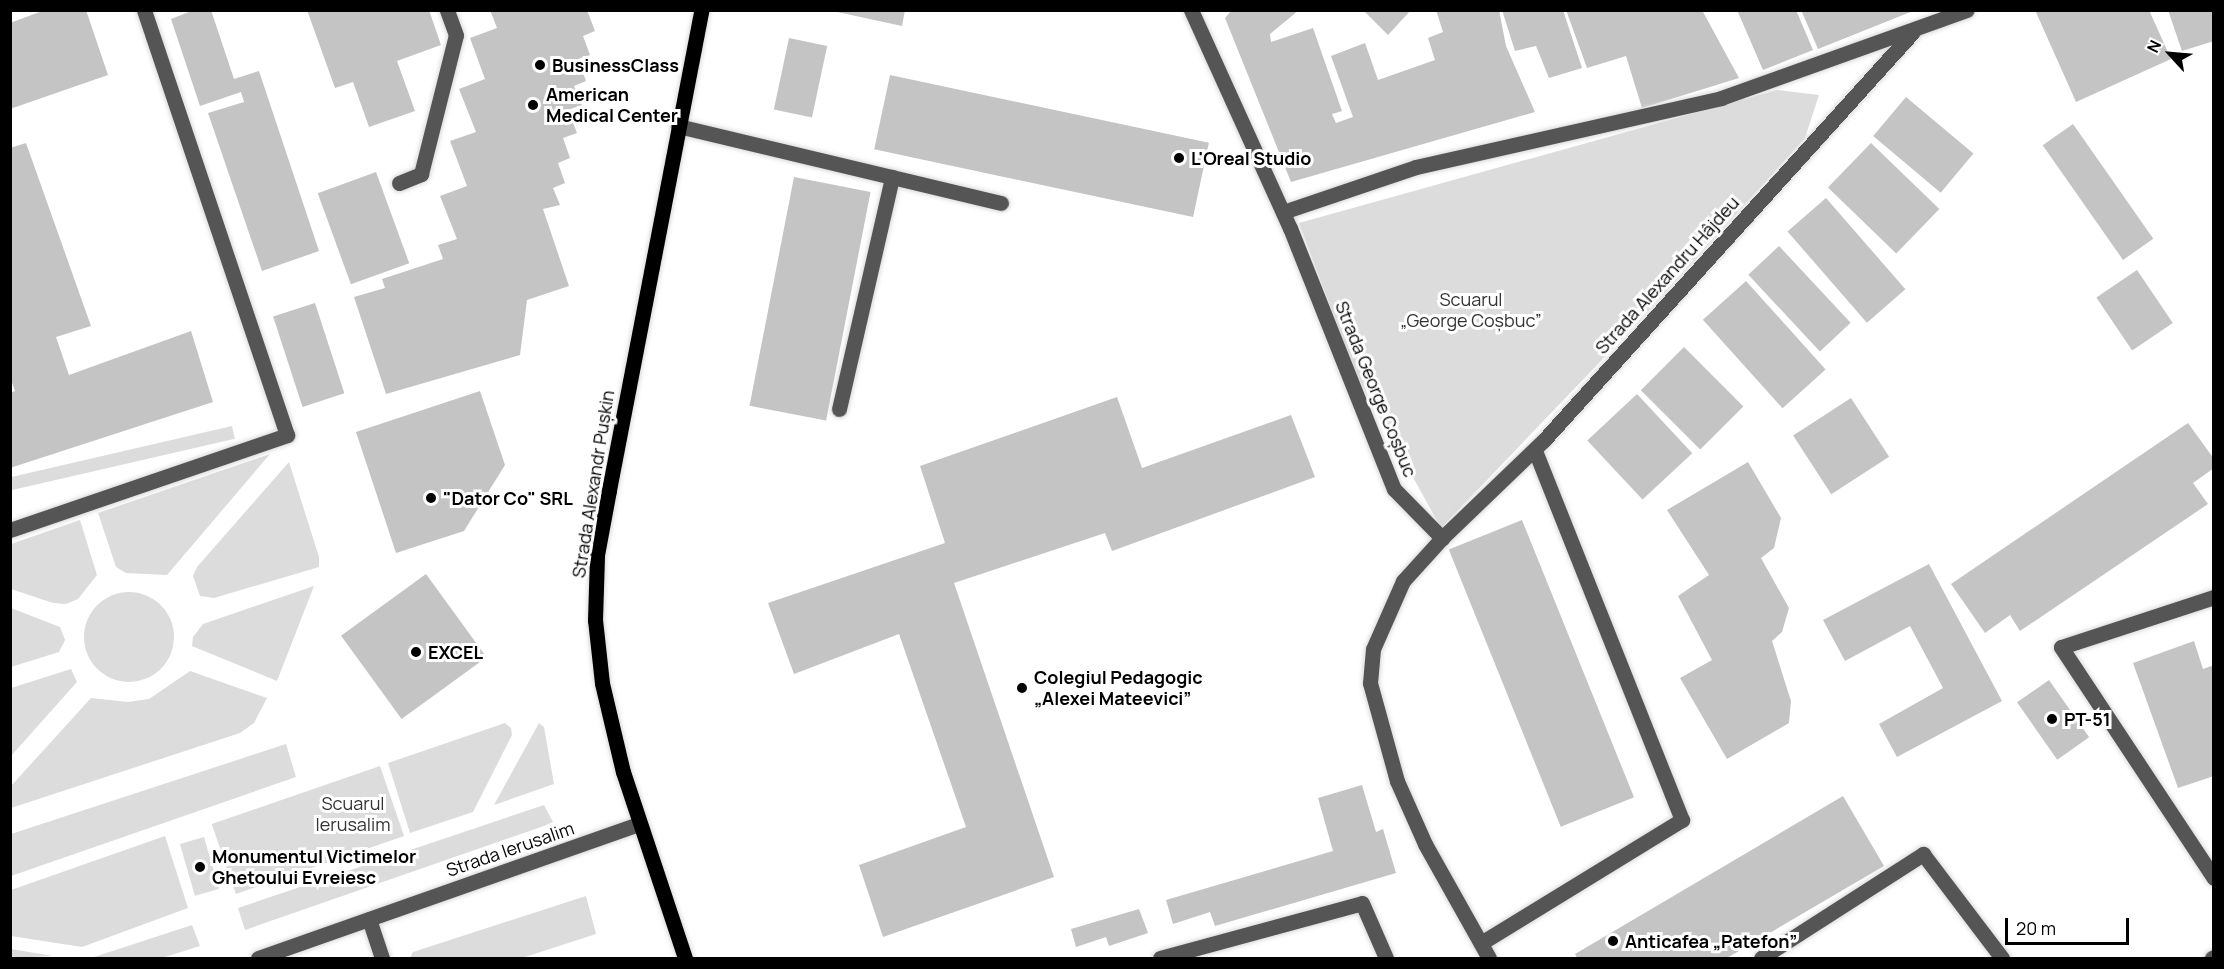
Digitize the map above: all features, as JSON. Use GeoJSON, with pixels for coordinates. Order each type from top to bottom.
{"type":"FeatureCollection","features":[{"type":"Feature","properties":{"kind":"main road","name":"Strada Alexandr Pușkin"},"geometry":{"type":"LineString","coordinates":[[685,958],[638,824],[602,683],[596,586],[607,501],[701,10]]}},
{"type":"Feature","properties":{"kind":"street"},"geometry":{"type":"LineString","coordinates":[[10,530],[287,435],[144,10]]}},
{"type":"Feature","properties":{"kind":"street"},"geometry":{"type":"LineString","coordinates":[[399,183],[421,174],[456,35],[447,10]]}},
{"type":"Feature","properties":{"kind":"street","name":"Strada George Coșbuc"},"geometry":{"type":"LineString","coordinates":[[1191,10],[1283,212],[1395,489],[1442,538]]}},
{"type":"Feature","properties":{"kind":"street","name":"Strada Alexandru Hâjdeu"},"geometry":{"type":"LineString","coordinates":[[1283,212],[1416,167],[1721,98],[1914,31],[1967,10]]}},
{"type":"Feature","properties":{"kind":"street","name":"Strada Alexandru Hâjdeu"},"geometry":{"type":"LineString","coordinates":[[1442,538],[1535,450],[1914,31]]}},
{"type":"Feature","properties":{"kind":"street"},"geometry":{"type":"LineString","coordinates":[[678,126],[1001,203]]}},
{"type":"Feature","properties":{"kind":"street"},"geometry":{"type":"LineString","coordinates":[[839,409],[892,177]]}},
{"type":"Feature","properties":{"kind":"street"},"geometry":{"type":"LineString","coordinates":[[1481,944],[1682,820],[1535,450]]}},
{"type":"Feature","properties":{"kind":"street"},"geometry":{"type":"LineString","coordinates":[[1442,538],[1403,581],[1373,649],[1370,683],[1397,781],[1425,844],[1489,958]]}},
{"type":"Feature","properties":{"kind":"street"},"geometry":{"type":"LineString","coordinates":[[2214,597],[2061,646],[2214,878]]}},
{"type":"Feature","properties":{"kind":"street","name":"Strada Ierusalim"},"geometry":{"type":"LineString","coordinates":[[258,958],[638,824]]}},
{"type":"Feature","properties":{"kind":"street"},"geometry":{"type":"LineString","coordinates":[[1761,958],[1923,854],[2002,958]]}},
{"type":"Feature","properties":{"kind":"street"},"geometry":{"type":"LineString","coordinates":[[1160,958],[1362,903],[1386,958]]}},
{"type":"Feature","properties":{"kind":"street"},"geometry":{"type":"LineString","coordinates":[[369,919],[382,958]]}},
{"type":"Feature","properties":{"kind":"green space","name":"Scuarul „George Coșbuc”"},"geometry":{"type":"Polygon","coordinates":[[[1777,90],[1819,95],[1805,138],[1641,319],[1441,528],[1356,374],[1299,223],[1777,90]]]}},
{"type":"Feature","properties":{"kind":"green space"},"geometry":{"type":"Polygon","coordinates":[[[232,426],[235,439],[10,491],[10,477],[232,426]]]}},
{"type":"Feature","properties":{"kind":"green space"},"geometry":{"type":"Polygon","coordinates":[[[270,454],[167,575],[126,573],[116,567],[98,513],[270,454]]]}},
{"type":"Feature","properties":{"kind":"green space"},"geometry":{"type":"Polygon","coordinates":[[[289,462],[319,557],[319,567],[214,598],[200,596],[193,576],[197,567],[289,462]]]}},
{"type":"Feature","properties":{"kind":"green space"},"geometry":{"type":"Polygon","coordinates":[[[80,520],[97,575],[78,599],[66,604],[53,603],[11,589],[11,544],[80,520]]]}},
{"type":"Feature","properties":{"kind":"green space"},"geometry":{"type":"Polygon","coordinates":[[[314,586],[277,681],[192,646],[193,637],[203,624],[314,586]]]}},
{"type":"Feature","properties":{"kind":"green space"},"geometry":{"type":"Polygon","coordinates":[[[129,592],[146,595],[161,605],[171,620],[174,637],[171,654],[161,669],[146,679],[129,682],[112,679],[97,669],[87,654],[84,637],[87,620],[97,605],[112,595],[129,592]]]}},
{"type":"Feature","properties":{"kind":"green space"},"geometry":{"type":"Polygon","coordinates":[[[11,608],[60,627],[65,640],[59,652],[11,667],[11,608]]]}},
{"type":"Feature","properties":{"kind":"green space"},"geometry":{"type":"Polygon","coordinates":[[[71,669],[77,682],[11,756],[11,688],[71,669]]]}},
{"type":"Feature","properties":{"kind":"green space"},"geometry":{"type":"Polygon","coordinates":[[[190,671],[267,698],[254,723],[240,733],[11,808],[11,786],[91,698],[128,702],[149,699],[190,671]]]}},
{"type":"Feature","properties":{"kind":"green space","name":"Scuarul Ierusalim"},"geometry":{"type":"Polygon","coordinates":[[[505,723],[511,728],[512,735],[473,812],[410,833],[388,763],[505,723]]]}},
{"type":"Feature","properties":{"kind":"green space"},"geometry":{"type":"Polygon","coordinates":[[[539,723],[544,727],[554,784],[494,805],[539,723]]]}},
{"type":"Feature","properties":{"kind":"green space"},"geometry":{"type":"Polygon","coordinates":[[[286,744],[296,777],[11,876],[11,834],[286,744]]]}},
{"type":"Feature","properties":{"kind":"green space","name":"Scuarul Ierusalim"},"geometry":{"type":"Polygon","coordinates":[[[380,766],[404,836],[236,894],[212,824],[380,766]]]}},
{"type":"Feature","properties":{"kind":"green space","name":"Scuarul Ierusalim"},"geometry":{"type":"Polygon","coordinates":[[[544,805],[553,822],[544,826],[245,930],[238,908],[544,805]]]}},
{"type":"Feature","properties":{"kind":"green space"},"geometry":{"type":"Polygon","coordinates":[[[165,836],[188,908],[82,947],[11,936],[11,890],[165,836]]]}},
{"type":"Feature","properties":{"kind":"green space"},"geometry":{"type":"Polygon","coordinates":[[[204,837],[219,889],[195,896],[180,844],[204,837]]]}},
{"type":"Feature","properties":{"kind":"green space"},"geometry":{"type":"Polygon","coordinates":[[[586,896],[596,934],[522,958],[410,958],[413,952],[586,896]]]}},
{"type":"Feature","properties":{"kind":"green space"},"geometry":{"type":"Polygon","coordinates":[[[192,925],[200,946],[162,958],[91,958],[192,925]]]}},
{"type":"Feature","properties":{"kind":"green space"},"geometry":{"type":"Polygon","coordinates":[[[11,949],[53,956],[11,958],[11,949]]]}},
{"type":"Feature","properties":{"kind":"building"},"geometry":{"type":"Polygon","coordinates":[[[45,10],[86,10],[108,75],[10,109],[10,23],[45,10]]]}},
{"type":"Feature","properties":{"kind":"building"},"geometry":{"type":"Polygon","coordinates":[[[194,10],[211,10],[234,79],[259,71],[319,251],[262,271],[208,113],[244,102],[241,92],[200,106],[171,19],[194,10]]]}},
{"type":"Feature","properties":{"kind":"building"},"geometry":{"type":"Polygon","coordinates":[[[307,10],[429,10],[441,45],[397,61],[415,111],[369,127],[353,82],[335,88],[307,10]]]}},
{"type":"Feature","properties":{"kind":"building"},"geometry":{"type":"Polygon","coordinates":[[[490,10],[587,10],[595,31],[583,36],[590,55],[578,59],[586,81],[574,86],[582,105],[568,110],[577,133],[563,138],[570,158],[558,163],[565,183],[553,188],[560,205],[543,209],[569,286],[527,300],[520,355],[386,394],[354,297],[385,288],[382,279],[443,259],[438,245],[457,239],[440,196],[467,186],[450,141],[476,132],[459,89],[485,79],[470,38],[497,28],[490,10]]]}},
{"type":"Feature","properties":{"kind":"building"},"geometry":{"type":"Polygon","coordinates":[[[828,10],[905,10],[902,26],[828,10]]]}},
{"type":"Feature","properties":{"kind":"building"},"geometry":{"type":"Polygon","coordinates":[[[1232,10],[1299,10],[1270,34],[1271,42],[1313,28],[1342,111],[1332,114],[1336,123],[1353,117],[1331,56],[1365,43],[1378,80],[1435,60],[1428,38],[1443,32],[1436,10],[1499,10],[1506,46],[1535,112],[1291,182],[1225,18],[1232,10]]]}},
{"type":"Feature","properties":{"kind":"building"},"geometry":{"type":"Polygon","coordinates":[[[1363,10],[1411,10],[1388,35],[1363,10]]]}},
{"type":"Feature","properties":{"kind":"building"},"geometry":{"type":"Polygon","coordinates":[[[1502,10],[1563,10],[1582,68],[1549,78],[1536,46],[1515,51],[1502,10]]]}},
{"type":"Feature","properties":{"kind":"building"},"geometry":{"type":"Polygon","coordinates":[[[1566,10],[1702,10],[1739,78],[1642,108],[1626,56],[1587,68],[1566,10]]]}},
{"type":"Feature","properties":{"kind":"building"},"geometry":{"type":"Polygon","coordinates":[[[1737,10],[1796,10],[1813,50],[1763,70],[1737,10]]]}},
{"type":"Feature","properties":{"kind":"building"},"geometry":{"type":"Polygon","coordinates":[[[1801,10],[1913,10],[1913,11],[1818,49],[1801,10]]]}},
{"type":"Feature","properties":{"kind":"building"},"geometry":{"type":"Polygon","coordinates":[[[2035,10],[2149,10],[2171,59],[2076,102],[2035,10]]]}},
{"type":"Feature","properties":{"kind":"building"},"geometry":{"type":"Polygon","coordinates":[[[2168,10],[2214,10],[2214,41],[2182,51],[2168,10]]]}},
{"type":"Feature","properties":{"kind":"building"},"geometry":{"type":"Polygon","coordinates":[[[789,38],[827,46],[812,118],[774,109],[789,38]]]}},
{"type":"Feature","properties":{"kind":"building"},"geometry":{"type":"Polygon","coordinates":[[[890,75],[1209,143],[1193,217],[874,149],[890,75]]]}},
{"type":"Feature","properties":{"kind":"building"},"geometry":{"type":"Polygon","coordinates":[[[1906,97],[1973,154],[1941,193],[1873,136],[1906,97]]]}},
{"type":"Feature","properties":{"kind":"building"},"geometry":{"type":"Polygon","coordinates":[[[2073,124],[2153,239],[2123,260],[2043,145],[2073,124]]]}},
{"type":"Feature","properties":{"kind":"building"},"geometry":{"type":"Polygon","coordinates":[[[26,143],[91,326],[56,337],[69,375],[191,331],[213,402],[10,468],[10,393],[15,391],[10,377],[10,148],[26,143]]]}},
{"type":"Feature","properties":{"kind":"building"},"geometry":{"type":"Polygon","coordinates":[[[1871,143],[1939,209],[1896,254],[1828,188],[1871,143]]]}},
{"type":"Feature","properties":{"kind":"building"},"geometry":{"type":"Polygon","coordinates":[[[376,172],[409,263],[351,284],[318,193],[376,172]]]}},
{"type":"Feature","properties":{"kind":"building"},"geometry":{"type":"Polygon","coordinates":[[[794,177],[871,192],[826,421],[750,406],[794,177]]]}},
{"type":"Feature","properties":{"kind":"building"},"geometry":{"type":"Polygon","coordinates":[[[1826,198],[1905,289],[1867,323],[1788,231],[1826,198]]]}},
{"type":"Feature","properties":{"kind":"building"},"geometry":{"type":"Polygon","coordinates":[[[1779,246],[1851,323],[1820,351],[1748,275],[1779,246]]]}},
{"type":"Feature","properties":{"kind":"building"},"geometry":{"type":"Polygon","coordinates":[[[2137,270],[2173,323],[2132,350],[2096,297],[2137,270]]]}},
{"type":"Feature","properties":{"kind":"building"},"geometry":{"type":"Polygon","coordinates":[[[1746,281],[1826,369],[1783,408],[1703,320],[1746,281]]]}},
{"type":"Feature","properties":{"kind":"building"},"geometry":{"type":"Polygon","coordinates":[[[315,303],[344,393],[303,407],[273,317],[315,303]]]}},
{"type":"Feature","properties":{"kind":"building"},"geometry":{"type":"Polygon","coordinates":[[[1684,347],[1743,406],[1700,450],[1641,390],[1684,347]]]}},
{"type":"Feature","properties":{"kind":"building","name":"\"Dator Co\" SRL"},"geometry":{"type":"Polygon","coordinates":[[[480,391],[505,465],[464,531],[396,553],[356,432],[480,391]]]}},
{"type":"Feature","properties":{"kind":"building"},"geometry":{"type":"Polygon","coordinates":[[[1637,394],[1692,453],[1643,500],[1587,440],[1637,394]]]}},
{"type":"Feature","properties":{"kind":"building"},"geometry":{"type":"Polygon","coordinates":[[[1117,397],[1142,468],[1291,415],[1315,477],[1112,551],[1105,533],[954,583],[1054,877],[883,937],[859,865],[966,827],[899,634],[794,674],[768,603],[945,543],[920,466],[1117,397]]]}},
{"type":"Feature","properties":{"kind":"building"},"geometry":{"type":"Polygon","coordinates":[[[1851,398],[1889,457],[1831,494],[1793,436],[1851,398]]]}},
{"type":"Feature","properties":{"kind":"building"},"geometry":{"type":"Polygon","coordinates":[[[2188,423],[2214,459],[2214,468],[2193,483],[2208,504],[2020,631],[2010,615],[1985,633],[1951,584],[2188,423]]]}},
{"type":"Feature","properties":{"kind":"building"},"geometry":{"type":"Polygon","coordinates":[[[1748,462],[1781,518],[1774,548],[1761,558],[1789,608],[1782,632],[1772,641],[1791,701],[1789,723],[1727,759],[1680,678],[1712,660],[1678,596],[1709,575],[1667,510],[1748,462]]]}},
{"type":"Feature","properties":{"kind":"building"},"geometry":{"type":"Polygon","coordinates":[[[1522,520],[1634,797],[1561,827],[1449,550],[1522,520]]]}},
{"type":"Feature","properties":{"kind":"building"},"geometry":{"type":"Polygon","coordinates":[[[1929,564],[2002,701],[1897,757],[1879,724],[1943,688],[1910,626],[1845,661],[1823,620],[1929,564]]]}},
{"type":"Feature","properties":{"kind":"building"},"geometry":{"type":"Polygon","coordinates":[[[426,574],[487,657],[402,719],[341,636],[426,574]]]}},
{"type":"Feature","properties":{"kind":"building"},"geometry":{"type":"Polygon","coordinates":[[[2194,641],[2203,669],[2214,665],[2214,776],[2178,788],[2133,663],[2194,641]]]}},
{"type":"Feature","properties":{"kind":"building","name":"PT-51"},"geometry":{"type":"Polygon","coordinates":[[[2049,680],[2089,737],[2057,760],[2017,702],[2049,680]]]}},
{"type":"Feature","properties":{"kind":"building"},"geometry":{"type":"Polygon","coordinates":[[[1362,785],[1376,832],[1383,829],[1396,873],[1215,926],[1210,912],[1173,924],[1166,900],[1333,851],[1318,798],[1362,785]]]}},
{"type":"Feature","properties":{"kind":"building"},"geometry":{"type":"Polygon","coordinates":[[[1843,796],[1884,866],[1727,958],[1577,958],[1575,954],[1843,796]]]}},
{"type":"Feature","properties":{"kind":"building"},"geometry":{"type":"Polygon","coordinates":[[[1139,909],[1148,933],[1109,946],[1106,937],[1076,947],[1071,929],[1139,909]]]}},
{"type":"Feature","properties":{"kind":"place","name":"BusinessClass"},"geometry":{"type":"Point","coordinates":[540,65]}},
{"type":"Feature","properties":{"kind":"place","name":"American Medical Center"},"geometry":{"type":"Point","coordinates":[533,105]}},
{"type":"Feature","properties":{"kind":"place","name":"L'Oreal Studio"},"geometry":{"type":"Point","coordinates":[1179,158]}},
{"type":"Feature","properties":{"kind":"place","name":"\"Dator Co\" SRL"},"geometry":{"type":"Point","coordinates":[431,498]}},
{"type":"Feature","properties":{"kind":"place","name":"EXCEL"},"geometry":{"type":"Point","coordinates":[416,652]}},
{"type":"Feature","properties":{"kind":"place","name":"Colegiul Pedagogic „Alexei Mateevici”"},"geometry":{"type":"Point","coordinates":[1022,688]}},
{"type":"Feature","properties":{"kind":"place","name":"PT-51"},"geometry":{"type":"Point","coordinates":[2052,719]}},
{"type":"Feature","properties":{"kind":"place","name":"Monumentul Victimelor Ghetoului Evreiesc"},"geometry":{"type":"Point","coordinates":[200,867]}},
{"type":"Feature","properties":{"kind":"place","name":"Anticafea „Patefon”"},"geometry":{"type":"Point","coordinates":[1613,941]}}]}
